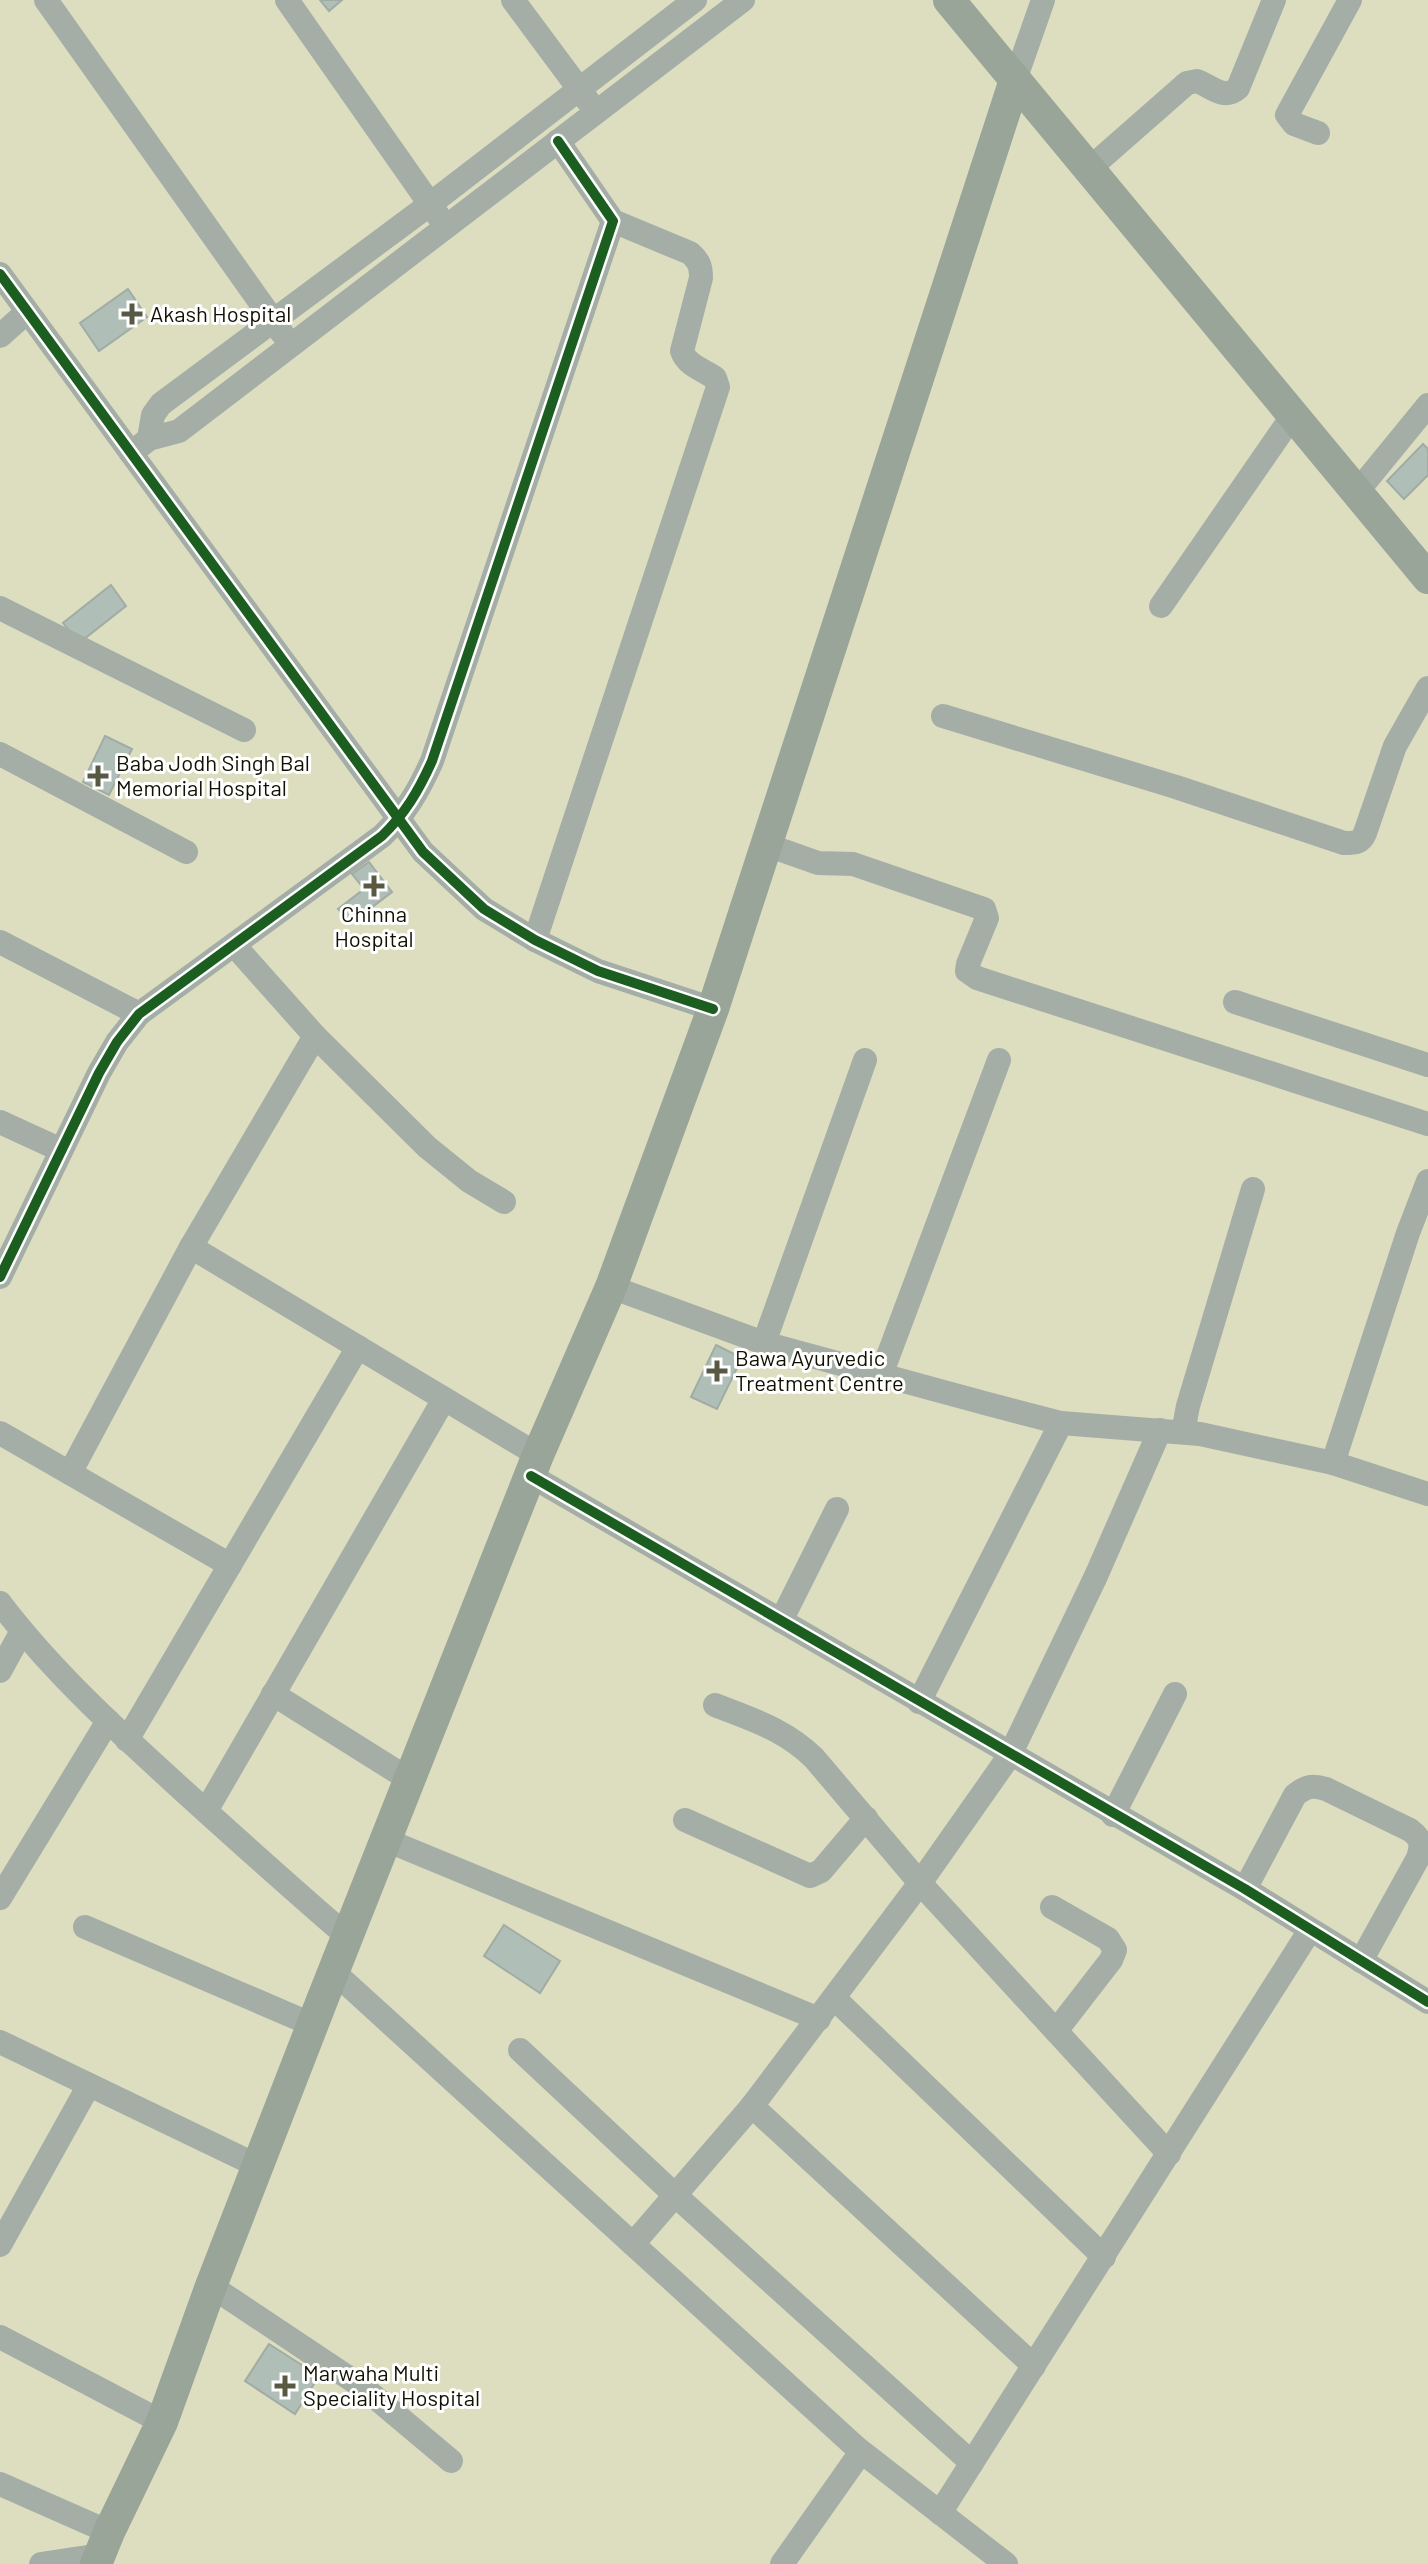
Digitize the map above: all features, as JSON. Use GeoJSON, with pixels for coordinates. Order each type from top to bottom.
{"type":"FeatureCollection","features":[{"type":"Feature","properties":{"kind":"main road"},"geometry":{"type":"LineString","coordinates":[[949,0],[1428,578]]}},
{"type":"Feature","properties":{"kind":"main road"},"geometry":{"type":"LineString","coordinates":[[102,2550],[162,2422],[211,2286],[386,1840],[535,1466],[611,1287],[713,1009],[1015,80]]}},
{"type":"Feature","properties":{"kind":"street"},"geometry":{"type":"LineString","coordinates":[[46,0],[290,345]]}},
{"type":"Feature","properties":{"kind":"street"},"geometry":{"type":"LineString","coordinates":[[287,0],[429,205],[447,226]]}},
{"type":"Feature","properties":{"kind":"street"},"geometry":{"type":"LineString","coordinates":[[513,0],[596,112]]}},
{"type":"Feature","properties":{"kind":"street"},"geometry":{"type":"LineString","coordinates":[[140,446],[161,404],[429,205],[695,0]]}},
{"type":"Feature","properties":{"kind":"street"},"geometry":{"type":"LineString","coordinates":[[140,446],[179,431],[743,0]]}},
{"type":"Feature","properties":{"kind":"street"},"geometry":{"type":"LineString","coordinates":[[1015,80],[1043,0]]}},
{"type":"Feature","properties":{"kind":"street"},"geometry":{"type":"LineString","coordinates":[[1089,169],[1187,83],[1197,81],[1220,93],[1234,93],[1274,0]]}},
{"type":"Feature","properties":{"kind":"street"},"geometry":{"type":"LineString","coordinates":[[1318,133],[1294,124],[1287,115],[1350,0]]}},
{"type":"Feature","properties":{"kind":"street"},"geometry":{"type":"LineString","coordinates":[[535,940],[718,387],[715,378],[691,364],[682,351],[701,278],[697,259],[690,253],[613,221],[558,141]]}},
{"type":"Feature","properties":{"kind":"street"},"geometry":{"type":"LineString","coordinates":[[0,1277],[105,1063],[139,1014],[382,836],[400,819],[413,799],[432,761],[613,221]]}},
{"type":"Feature","properties":{"kind":"street"},"geometry":{"type":"LineString","coordinates":[[0,274],[27,312],[140,446],[423,852],[484,909],[535,940],[598,971],[713,1009]]}},
{"type":"Feature","properties":{"kind":"street"},"geometry":{"type":"LineString","coordinates":[[0,336],[27,312]]}},
{"type":"Feature","properties":{"kind":"street"},"geometry":{"type":"LineString","coordinates":[[1357,492],[1428,405]]}},
{"type":"Feature","properties":{"kind":"street"},"geometry":{"type":"LineString","coordinates":[[1161,606],[1293,415]]}},
{"type":"Feature","properties":{"kind":"street"},"geometry":{"type":"LineString","coordinates":[[0,608],[244,730]]}},
{"type":"Feature","properties":{"kind":"street"},"geometry":{"type":"LineString","coordinates":[[943,716],[1176,787],[1344,843],[1355,843],[1362,840],[1365,833],[1395,746],[1428,688]]}},
{"type":"Feature","properties":{"kind":"street"},"geometry":{"type":"LineString","coordinates":[[0,754],[186,852]]}},
{"type":"Feature","properties":{"kind":"street"},"geometry":{"type":"LineString","coordinates":[[767,845],[818,863],[853,864],[984,909],[987,918],[967,971],[977,978],[1428,1124]]}},
{"type":"Feature","properties":{"kind":"street"},"geometry":{"type":"LineString","coordinates":[[0,942],[139,1014]]}},
{"type":"Feature","properties":{"kind":"street"},"geometry":{"type":"LineString","coordinates":[[234,945],[315,1036],[448,1166],[504,1202]]}},
{"type":"Feature","properties":{"kind":"street"},"geometry":{"type":"LineString","coordinates":[[1235,1002],[1428,1065]]}},
{"type":"Feature","properties":{"kind":"street"},"geometry":{"type":"LineString","coordinates":[[70,1473],[191,1247],[315,1036]]}},
{"type":"Feature","properties":{"kind":"street"},"geometry":{"type":"LineString","coordinates":[[764,1343],[865,1060]]}},
{"type":"Feature","properties":{"kind":"street"},"geometry":{"type":"LineString","coordinates":[[881,1375],[999,1060]]}},
{"type":"Feature","properties":{"kind":"street"},"geometry":{"type":"LineString","coordinates":[[0,1122],[61,1150]]}},
{"type":"Feature","properties":{"kind":"street"},"geometry":{"type":"LineString","coordinates":[[1333,1463],[1428,1181]]}},
{"type":"Feature","properties":{"kind":"street"},"geometry":{"type":"LineString","coordinates":[[633,2244],[752,2106],[920,1883],[1010,1755],[1096,1576],[1171,1431],[1188,1406],[1253,1189]]}},
{"type":"Feature","properties":{"kind":"street"},"geometry":{"type":"LineString","coordinates":[[191,1247],[444,1399],[535,1466],[781,1621],[1245,1889],[1428,2002]]}},
{"type":"Feature","properties":{"kind":"street"},"geometry":{"type":"LineString","coordinates":[[611,1287],[764,1343],[1061,1423],[1171,1431],[1333,1463],[1428,1494]]}},
{"type":"Feature","properties":{"kind":"street"},"geometry":{"type":"LineString","coordinates":[[127,1740],[358,1347]]}},
{"type":"Feature","properties":{"kind":"street"},"geometry":{"type":"LineString","coordinates":[[206,1811],[444,1399]]}},
{"type":"Feature","properties":{"kind":"street"},"geometry":{"type":"LineString","coordinates":[[919,1702],[1061,1423]]}},
{"type":"Feature","properties":{"kind":"street"},"geometry":{"type":"LineString","coordinates":[[0,1433],[230,1565]]}},
{"type":"Feature","properties":{"kind":"street"},"geometry":{"type":"LineString","coordinates":[[781,1621],[837,1509]]}},
{"type":"Feature","properties":{"kind":"street"},"geometry":{"type":"LineString","coordinates":[[0,1603],[22,1631],[127,1740],[348,1937]]}},
{"type":"Feature","properties":{"kind":"street"},"geometry":{"type":"LineString","coordinates":[[0,1671],[22,1631]]}},
{"type":"Feature","properties":{"kind":"street"},"geometry":{"type":"LineString","coordinates":[[273,1694],[410,1780]]}},
{"type":"Feature","properties":{"kind":"street"},"geometry":{"type":"LineString","coordinates":[[1113,1815],[1175,1694]]}},
{"type":"Feature","properties":{"kind":"street"},"geometry":{"type":"LineString","coordinates":[[715,1705],[772,1727],[795,1740],[814,1758],[920,1883],[1169,2154]]}},
{"type":"Feature","properties":{"kind":"street"},"geometry":{"type":"LineString","coordinates":[[0,1898],[108,1721]]}},
{"type":"Feature","properties":{"kind":"street"},"geometry":{"type":"LineString","coordinates":[[1245,1889],[1295,1795],[1304,1788],[1314,1786],[1326,1789],[1410,1830],[1419,1836],[1422,1845],[1418,1858],[1361,1961]]}},
{"type":"Feature","properties":{"kind":"street"},"geometry":{"type":"LineString","coordinates":[[685,1820],[810,1876],[821,1871],[866,1818]]}},
{"type":"Feature","properties":{"kind":"street"},"geometry":{"type":"LineString","coordinates":[[386,1840],[819,2019]]}},
{"type":"Feature","properties":{"kind":"street"},"geometry":{"type":"LineString","coordinates":[[1052,1907],[1108,1939],[1115,1950],[1111,1960],[1056,2031]]}},
{"type":"Feature","properties":{"kind":"street"},"geometry":{"type":"LineString","coordinates":[[85,1927],[313,2025]]}},
{"type":"Feature","properties":{"kind":"street"},"geometry":{"type":"LineString","coordinates":[[940,2513],[1310,1930]]}},
{"type":"Feature","properties":{"kind":"street"},"geometry":{"type":"LineString","coordinates":[[334,1972],[861,2452],[1006,2564]]}},
{"type":"Feature","properties":{"kind":"street"},"geometry":{"type":"LineString","coordinates":[[834,1998],[1104,2257]]}},
{"type":"Feature","properties":{"kind":"street"},"geometry":{"type":"LineString","coordinates":[[0,2042],[258,2166]]}},
{"type":"Feature","properties":{"kind":"street"},"geometry":{"type":"LineString","coordinates":[[520,2050],[676,2196],[972,2463]]}},
{"type":"Feature","properties":{"kind":"street"},"geometry":{"type":"LineString","coordinates":[[0,2245],[89,2085]]}},
{"type":"Feature","properties":{"kind":"street"},"geometry":{"type":"LineString","coordinates":[[752,2106],[1034,2366]]}},
{"type":"Feature","properties":{"kind":"street"},"geometry":{"type":"LineString","coordinates":[[211,2286],[364,2388],[451,2461]]}},
{"type":"Feature","properties":{"kind":"street"},"geometry":{"type":"LineString","coordinates":[[0,2337],[162,2422]]}},
{"type":"Feature","properties":{"kind":"street"},"geometry":{"type":"LineString","coordinates":[[782,2564],[861,2452]]}},
{"type":"Feature","properties":{"kind":"street"},"geometry":{"type":"LineString","coordinates":[[0,2484],[102,2550]]}},
{"type":"Feature","properties":{"kind":"street"},"geometry":{"type":"LineString","coordinates":[[41,2564],[102,2550]]}},
{"type":"Feature","properties":{"kind":"building"},"geometry":{"type":"Polygon","coordinates":[[[320,0],[342,0],[329,11],[320,0]]]}},
{"type":"Feature","properties":{"kind":"building"},"geometry":{"type":"Polygon","coordinates":[[[128,289],[147,317],[99,351],[80,323],[128,289]]]}},
{"type":"Feature","properties":{"kind":"building"},"geometry":{"type":"Polygon","coordinates":[[[1423,444],[1428,449],[1428,475],[1404,499],[1387,481],[1423,444]]]}},
{"type":"Feature","properties":{"kind":"building"},"geometry":{"type":"Polygon","coordinates":[[[111,585],[126,606],[79,643],[63,623],[111,585]]]}},
{"type":"Feature","properties":{"kind":"building"},"geometry":{"type":"Polygon","coordinates":[[[105,736],[132,749],[109,795],[83,782],[105,736]]]}},
{"type":"Feature","properties":{"kind":"building"},"geometry":{"type":"Polygon","coordinates":[[[369,862],[392,892],[350,924],[338,909],[364,889],[352,874],[369,862]]]}},
{"type":"Feature","properties":{"kind":"building"},"geometry":{"type":"Polygon","coordinates":[[[716,1345],[742,1358],[717,1409],[691,1397],[716,1345]]]}},
{"type":"Feature","properties":{"kind":"building"},"geometry":{"type":"Polygon","coordinates":[[[504,1925],[560,1961],[540,1993],[484,1956],[504,1925]]]}},
{"type":"Feature","properties":{"kind":"building"},"geometry":{"type":"Polygon","coordinates":[[[269,2344],[319,2376],[295,2414],[245,2381],[269,2344]]]}},
{"type":"Feature","properties":{"kind":"cycle path"},"geometry":{"type":"LineString","coordinates":[[0,1277],[99,1073],[117,1042],[139,1014],[382,836],[417,792],[427,772],[613,221],[558,141]]}},
{"type":"Feature","properties":{"kind":"cycle path"},"geometry":{"type":"LineString","coordinates":[[0,274],[423,852],[484,909],[535,940],[598,971],[713,1009]]}},
{"type":"Feature","properties":{"kind":"cycle path"},"geometry":{"type":"LineString","coordinates":[[531,1476],[1245,1889],[1428,2002]]}},
{"type":"Feature","properties":{"kind":"place","name":"Akash Hospital"},"geometry":{"type":"Point","coordinates":[132,314]}},
{"type":"Feature","properties":{"kind":"place","name":"Baba Jodh Singh Bal Memorial Hospital"},"geometry":{"type":"Point","coordinates":[98,776]}},
{"type":"Feature","properties":{"kind":"place","name":"Chinna Hospital"},"geometry":{"type":"Point","coordinates":[374,886]}},
{"type":"Feature","properties":{"kind":"place","name":"Bawa Ayurvedic Treatment Centre"},"geometry":{"type":"Point","coordinates":[717,1371]}},
{"type":"Feature","properties":{"kind":"place","name":"Marwaha Multi Speciality Hospital"},"geometry":{"type":"Point","coordinates":[285,2386]}}]}
